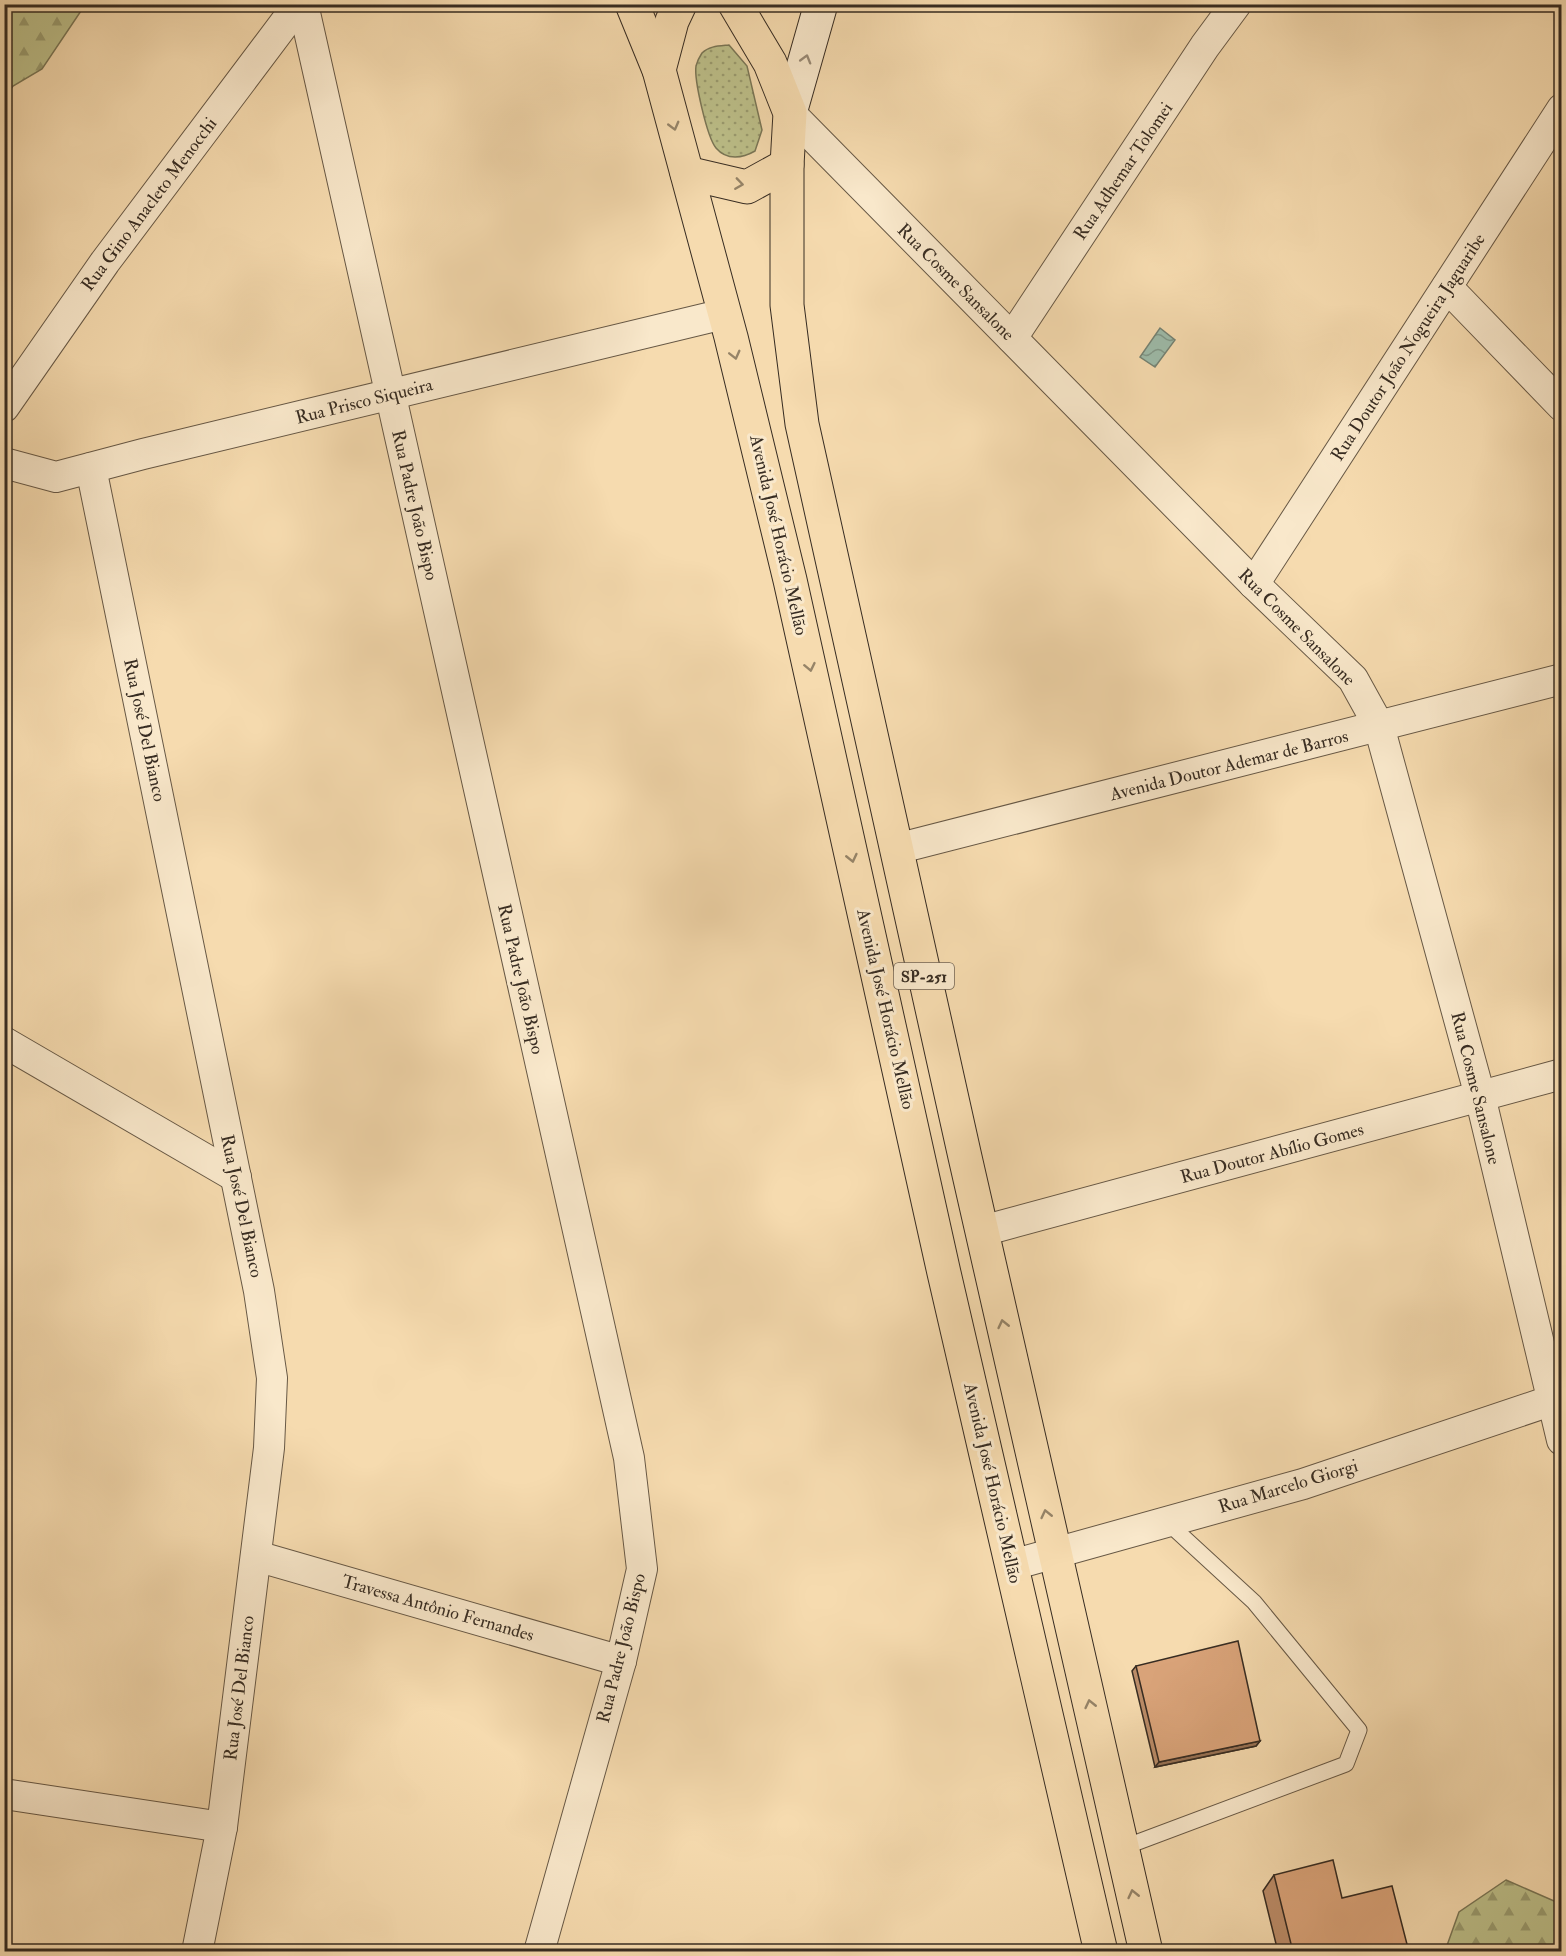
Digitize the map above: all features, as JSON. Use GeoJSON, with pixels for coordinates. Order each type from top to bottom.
{"type":"FeatureCollection","features":[{"type":"Feature","properties":{"kind":"main road","name":"SP-251"},"geometry":{"type":"LineString","coordinates":[[632,4],[659,70]]}},
{"type":"Feature","properties":{"kind":"main road"},"geometry":{"type":"LineString","coordinates":[[659,70],[672,21],[680,4]]}},
{"type":"Feature","properties":{"kind":"main road","name":"SP-251"},"geometry":{"type":"LineString","coordinates":[[735,4],[770,63],[790,113],[787,165],[787,305],[801,424],[1146,1952]]}},
{"type":"Feature","properties":{"kind":"main road"},"geometry":{"type":"LineString","coordinates":[[790,113],[821,4]]}},
{"type":"Feature","properties":{"kind":"main road","name":"Avenida José Horácio Mellão"},"geometry":{"type":"LineString","coordinates":[[659,70],[724,314],[790,580],[944,1273],[1101,1952]]}},
{"type":"Feature","properties":{"kind":"main road"},"geometry":{"type":"LineString","coordinates":[[687,173],[747,187],[787,165]]}},
{"type":"Feature","properties":{"kind":"street","name":"Rua Padre João Bispo"},"geometry":{"type":"LineString","coordinates":[[301,4],[629,1458],[642,1569],[621,1661],[538,1952]]}},
{"type":"Feature","properties":{"kind":"street","name":"Rua Gino Anacleto Menocchi"},"geometry":{"type":"LineString","coordinates":[[4,407],[105,262],[301,4]]}},
{"type":"Feature","properties":{"kind":"street","name":"Rua Adhemar Tolomei"},"geometry":{"type":"LineString","coordinates":[[1012,338],[1205,46],[1236,4]]}},
{"type":"Feature","properties":{"kind":"street","name":"Rua Doutor João Nogueira Jaguaribe"},"geometry":{"type":"LineString","coordinates":[[1254,584],[1562,109]]}},
{"type":"Feature","properties":{"kind":"street","name":"Rua Cosme Sansalone"},"geometry":{"type":"LineString","coordinates":[[790,113],[1254,584],[1353,679],[1379,726],[1480,1096],[1557,1398],[1562,1440]]}},
{"type":"Feature","properties":{"kind":"street"},"geometry":{"type":"LineString","coordinates":[[1446,287],[1562,406]]}},
{"type":"Feature","properties":{"kind":"street","name":"Rua Prisco Siqueira"},"geometry":{"type":"LineString","coordinates":[[4,463],[56,477],[724,314]]}},
{"type":"Feature","properties":{"kind":"street","name":"Rua José Del Bianco"},"geometry":{"type":"LineString","coordinates":[[91,468],[260,1291],[272,1378],[269,1449],[222,1827],[197,1952]]}},
{"type":"Feature","properties":{"kind":"street","name":"Avenida Doutor Ademar de Barros"},"geometry":{"type":"LineString","coordinates":[[896,849],[1562,679]]}},
{"type":"Feature","properties":{"kind":"street"},"geometry":{"type":"LineString","coordinates":[[4,1042],[236,1177]]}},
{"type":"Feature","properties":{"kind":"street","name":"Rua Doutor Abílio Gomes"},"geometry":{"type":"LineString","coordinates":[[982,1231],[1562,1074]]}},
{"type":"Feature","properties":{"kind":"street","name":"Rua Marcelo Giorgi"},"geometry":{"type":"LineString","coordinates":[[1012,1565],[1303,1484],[1557,1398]]}},
{"type":"Feature","properties":{"kind":"street","name":"Travessa Antônio Fernandes"},"geometry":{"type":"LineString","coordinates":[[256,1556],[621,1661]]}},
{"type":"Feature","properties":{"kind":"street"},"geometry":{"type":"LineString","coordinates":[[4,1794],[222,1827]]}},
{"type":"Feature","properties":{"kind":"lane"},"geometry":{"type":"LineString","coordinates":[[1122,1848],[1346,1764],[1359,1731],[1254,1602],[1167,1522]]}},
{"type":"Feature","properties":{"kind":"green space"},"geometry":{"type":"Polygon","coordinates":[[[5,4],[85,5],[42,69],[13,86],[5,97],[5,4]]]}},
{"type":"Feature","properties":{"kind":"green space"},"geometry":{"type":"Polygon","coordinates":[[[729,45],[747,66],[762,130],[755,151],[735,157],[720,152],[712,142],[702,108],[696,73],[696,64],[702,53],[711,48],[729,45]]]}},
{"type":"Feature","properties":{"kind":"green space"},"geometry":{"type":"Polygon","coordinates":[[[1506,1880],[1561,1904],[1561,1951],[1445,1951],[1459,1912],[1506,1880]]]}},
{"type":"Feature","properties":{"kind":"water"},"geometry":{"type":"Polygon","coordinates":[[[1160,328],[1175,340],[1155,367],[1140,357],[1160,328]]]}},
{"type":"Feature","properties":{"kind":"building"},"geometry":{"type":"Polygon","coordinates":[[[1238,1641],[1260,1741],[1159,1762],[1136,1666],[1238,1641]]]}},
{"type":"Feature","properties":{"kind":"building"},"geometry":{"type":"Polygon","coordinates":[[[1333,1860],[1342,1898],[1392,1886],[1409,1952],[1293,1952],[1274,1875],[1333,1860]]]}}]}
